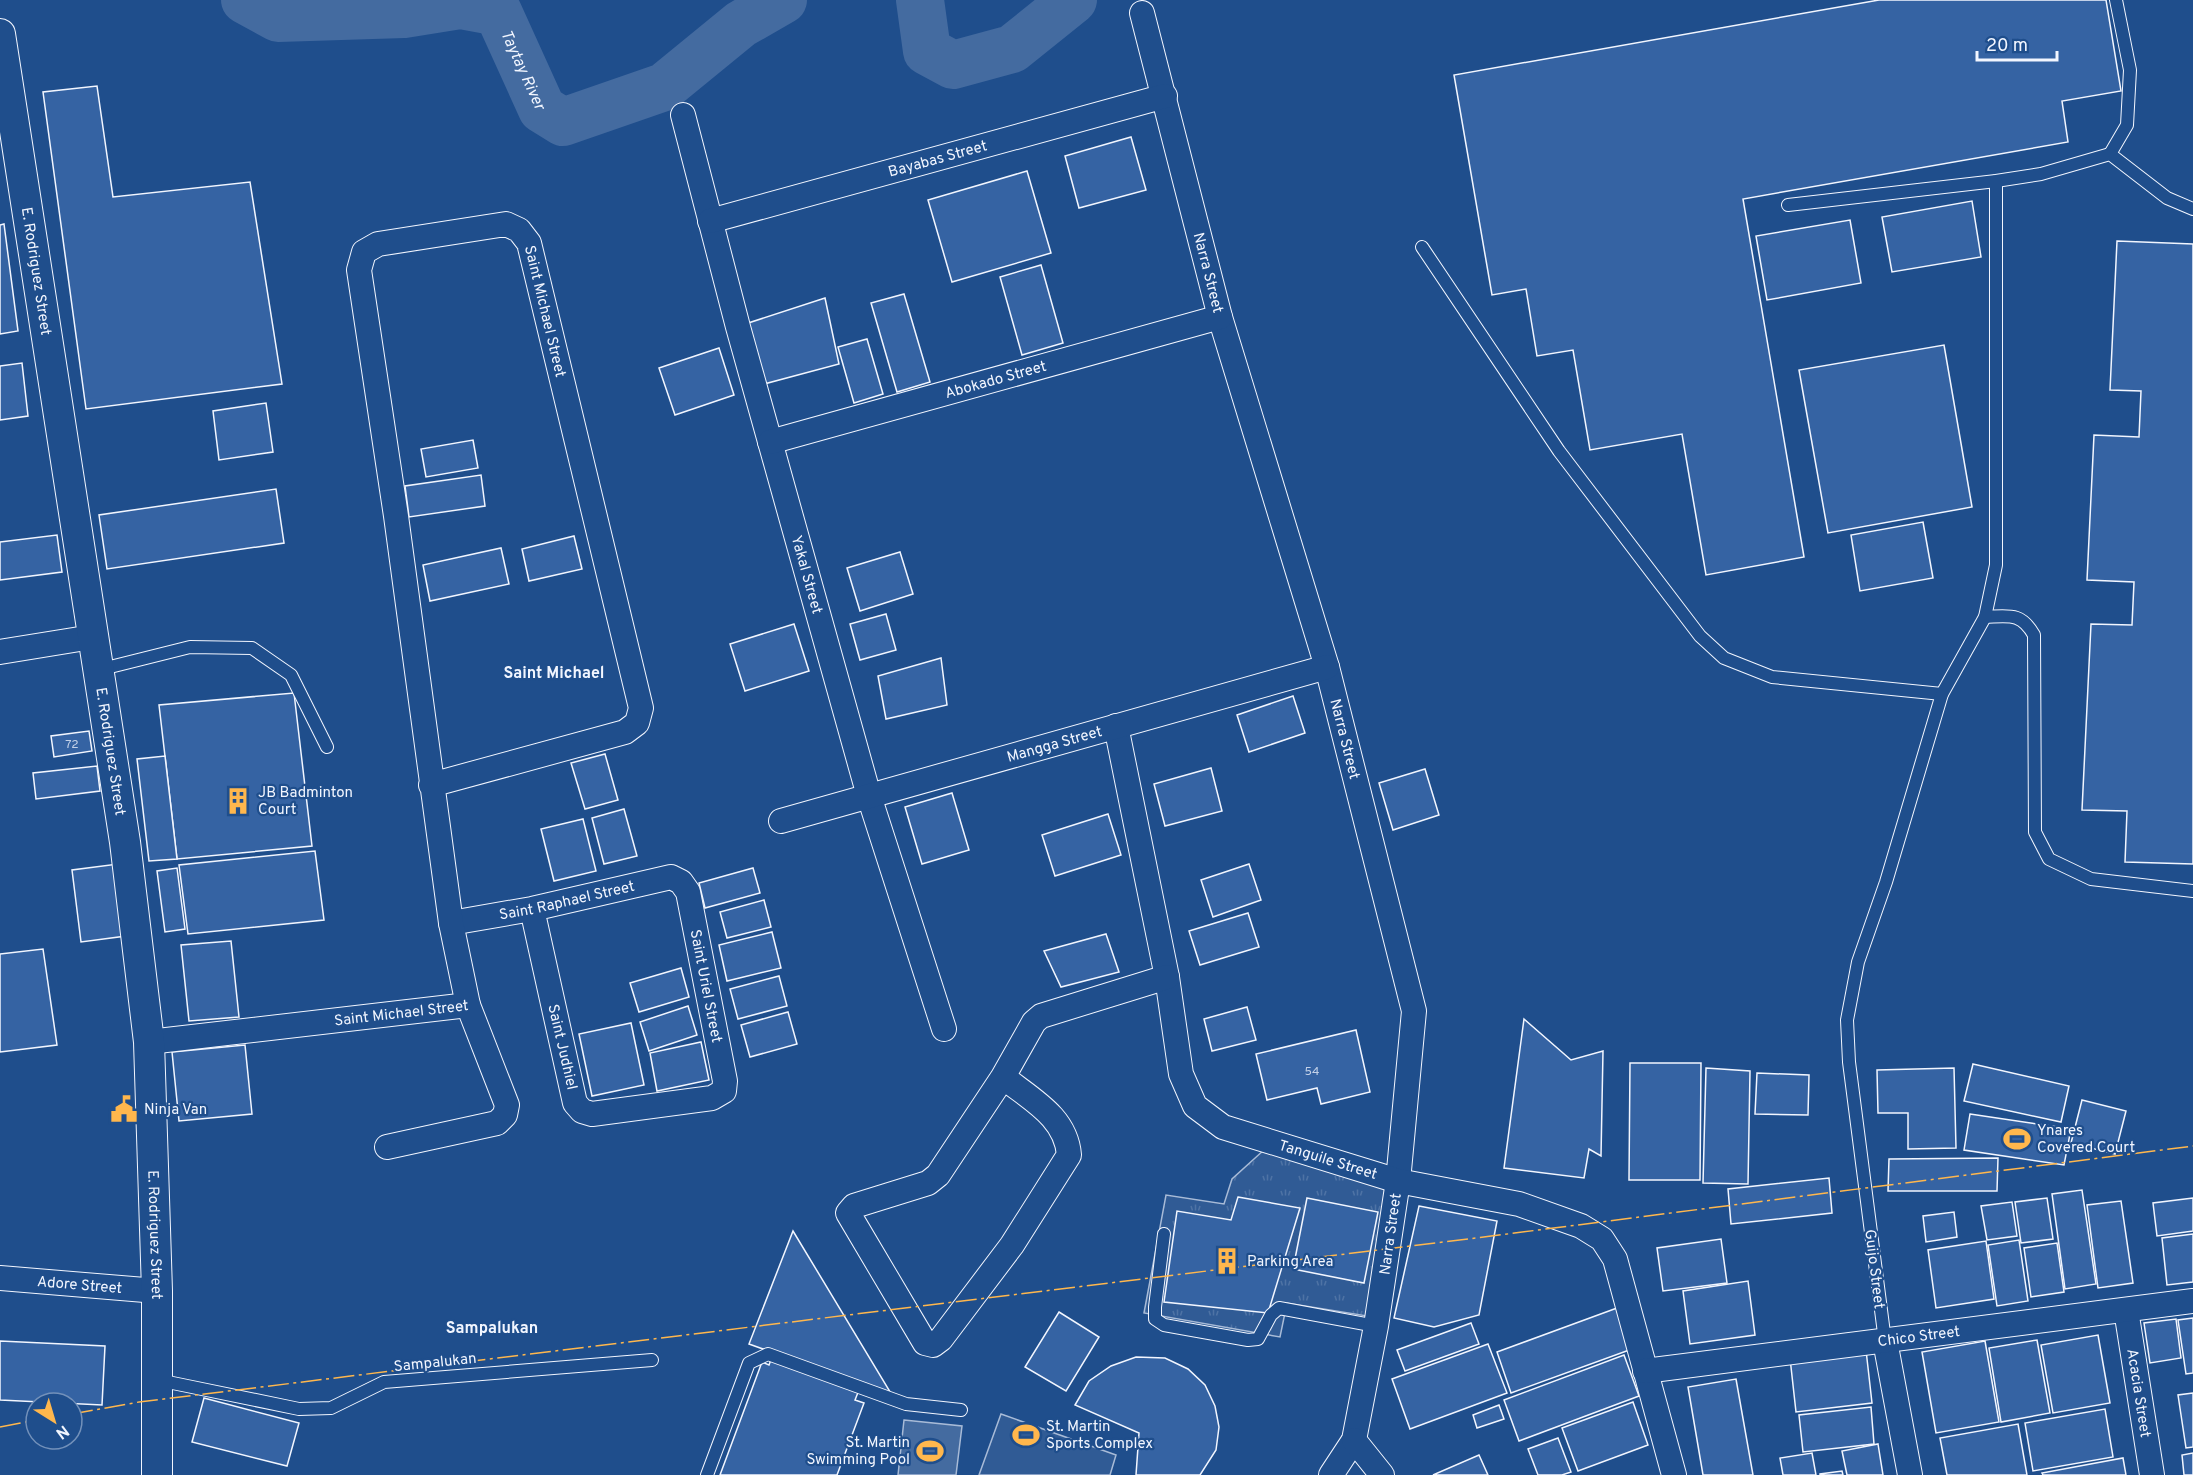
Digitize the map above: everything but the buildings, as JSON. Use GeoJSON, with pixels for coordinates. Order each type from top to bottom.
{"type":"FeatureCollection","features":[{"type":"Feature","properties":{"kind":"street","name":"Narra Street"},"geometry":{"type":"LineString","coordinates":[[1142,13],[1220,317],[1327,667],[1414,1011],[1398,1181],[1376,1326],[1354,1440],[1331,1475]]}},
{"type":"Feature","properties":{"kind":"street","name":"E. Rodriguez Street"},"geometry":{"type":"LineString","coordinates":[[0,34],[125,842],[149,1042],[157,1291],[157,1475]]}},
{"type":"Feature","properties":{"kind":"street","name":"Bayabas Street"},"geometry":{"type":"LineString","coordinates":[[710,221],[1165,96]]}},
{"type":"Feature","properties":{"kind":"street","name":"Yakal Street"},"geometry":{"type":"LineString","coordinates":[[683,116],[770,442],[869,796],[944,1029]]}},
{"type":"Feature","properties":{"kind":"street","name":"Saint Michael Street"},"geometry":{"type":"LineString","coordinates":[[149,1042],[468,1005],[452,923],[431,785],[396,516],[359,270],[364,252],[378,244],[506,224],[519,230],[529,243],[642,708],[637,723],[625,732],[431,785]]}},
{"type":"Feature","properties":{"kind":"street","name":"Abokado Street"},"geometry":{"type":"LineString","coordinates":[[770,442],[1220,317]]}},
{"type":"Feature","properties":{"kind":"street"},"geometry":{"type":"LineString","coordinates":[[0,652],[92,638]]}},
{"type":"Feature","properties":{"kind":"street","name":"Mangga Street"},"geometry":{"type":"LineString","coordinates":[[781,821],[1327,667]]}},
{"type":"Feature","properties":{"kind":"street","name":"Tanguile Street"},"geometry":{"type":"LineString","coordinates":[[1116,726],[1167,977],[1181,1074],[1196,1106],[1223,1127],[1398,1181],[1519,1204],[1581,1226],[1602,1239],[1615,1259],[1674,1475]]}},
{"type":"Feature","properties":{"kind":"street","name":"Saint Raphael Street"},"geometry":{"type":"LineString","coordinates":[[452,923],[532,909],[671,877],[681,882]]}},
{"type":"Feature","properties":{"kind":"street","name":"Saint Uriel Street"},"geometry":{"type":"LineString","coordinates":[[681,882],[688,892],[725,1081],[724,1092]]}},
{"type":"Feature","properties":{"kind":"street","name":"Saint Judhiel"},"geometry":{"type":"LineString","coordinates":[[532,909],[575,1102],[582,1111],[592,1114],[712,1098],[724,1092]]}},
{"type":"Feature","properties":{"kind":"street"},"geometry":{"type":"LineString","coordinates":[[1004,1077],[1061,1124],[1068,1139],[1069,1155],[1012,1245],[941,1339],[933,1345],[925,1343],[848,1213],[854,1206],[928,1184],[938,1174],[1004,1077],[1034,1022],[1041,1016],[1167,977]]}},
{"type":"Feature","properties":{"kind":"street"},"geometry":{"type":"LineString","coordinates":[[387,1147],[496,1123],[506,1115],[507,1105],[468,1005]]}},
{"type":"Feature","properties":{"kind":"street","name":"Adore Street"},"geometry":{"type":"LineString","coordinates":[[0,1278],[157,1291]]}},
{"type":"Feature","properties":{"kind":"street","name":"Chico Street"},"geometry":{"type":"LineString","coordinates":[[1645,1371],[2193,1301]]}},
{"type":"Feature","properties":{"kind":"street","name":"Acacia Street"},"geometry":{"type":"LineString","coordinates":[[2126,1310],[2152,1475]]}},
{"type":"Feature","properties":{"kind":"street","name":"Guijo Street"},"geometry":{"type":"LineString","coordinates":[[1885,1341],[1910,1475]]}},
{"type":"Feature","properties":{"kind":"street"},"geometry":{"type":"LineString","coordinates":[[1354,1440],[1383,1475]]}},
{"type":"Feature","properties":{"kind":"lane"},"geometry":{"type":"LineString","coordinates":[[1788,205],[2041,174],[2110,154],[2127,125],[2130,70],[2116,0]]}},
{"type":"Feature","properties":{"kind":"lane"},"geometry":{"type":"LineString","coordinates":[[2110,154],[2167,198],[2193,209]]}},
{"type":"Feature","properties":{"kind":"lane","name":"Guijo Street"},"geometry":{"type":"LineString","coordinates":[[1885,1341],[1849,1062],[1847,1020],[1858,962],[1887,882],[1942,694],[1985,617],[1996,565],[1996,181]]}},
{"type":"Feature","properties":{"kind":"lane"},"geometry":{"type":"LineString","coordinates":[[1422,247],[1559,451],[1700,636],[1724,658],[1772,677],[1942,694]]}},
{"type":"Feature","properties":{"kind":"lane"},"geometry":{"type":"LineString","coordinates":[[1985,617],[2013,616],[2027,622],[2034,635],[2035,832],[2049,859],[2091,879],[2193,891]]}},
{"type":"Feature","properties":{"kind":"lane"},"geometry":{"type":"LineString","coordinates":[[97,670],[190,647],[252,648],[291,675],[327,747]]}},
{"type":"Feature","properties":{"kind":"lane"},"geometry":{"type":"LineString","coordinates":[[1164,1234],[1155,1319],[1164,1325],[1248,1340],[1258,1339],[1271,1315],[1279,1308],[1376,1326]]}},
{"type":"Feature","properties":{"kind":"lane"},"geometry":{"type":"LineString","coordinates":[[707,1475],[749,1363],[768,1353],[906,1404],[961,1410]]}},
{"type":"Feature","properties":{"kind":"lane","name":"Sampalukan"},"geometry":{"type":"LineString","coordinates":[[158,1380],[299,1409],[332,1408],[384,1382],[652,1360]]}},
{"type":"Feature","properties":{"kind":"green space"},"geometry":{"type":"Polygon","coordinates":[[[1265,1149],[1396,1190],[1373,1317],[1287,1303],[1280,1337],[1144,1313],[1166,1195],[1224,1204],[1232,1179],[1265,1149]]]}},
{"type":"Feature","properties":{"kind":"shaded area","name":"St. Martin Sports Complex"},"geometry":{"type":"Polygon","coordinates":[[[1001,1414],[1116,1455],[1110,1475],[979,1475],[1001,1414]]]}},
{"type":"Feature","properties":{"kind":"shaded area","name":"St. Martin Swimming Pool"},"geometry":{"type":"Polygon","coordinates":[[[904,1420],[962,1426],[956,1475],[898,1475],[904,1420]]]}},
{"type":"Feature","properties":{"kind":"waterway","name":"Taytay River"},"geometry":{"type":"LineString","coordinates":[[245,0],[278,18],[404,14],[460,5],[498,12],[542,109],[563,122],[664,87],[741,24],[783,0]]}},
{"type":"Feature","properties":{"kind":"waterway","name":"Taytay River"},"geometry":{"type":"LineString","coordinates":[[920,0],[927,51],[953,65],[1012,49],[1073,0]]}},
{"type":"Feature","properties":{"kind":"power"},"geometry":{"type":"LineString","coordinates":[[84,1412],[139,1402],[1476,1238],[2193,1146]]}},
{"type":"Feature","properties":{"kind":"power"},"geometry":{"type":"LineString","coordinates":[[0,1427],[24,1422]]}},
{"type":"Feature","properties":{"kind":"place","name":"JB Badminton Court"},"geometry":{"type":"Point","coordinates":[238,801]}},
{"type":"Feature","properties":{"kind":"place","name":"Ninja Van"},"geometry":{"type":"Point","coordinates":[124,1109]}},
{"type":"Feature","properties":{"kind":"place","name":"Ynares Covered Court"},"geometry":{"type":"Point","coordinates":[2017,1139]}},
{"type":"Feature","properties":{"kind":"place","name":"Parking Area"},"geometry":{"type":"Point","coordinates":[1227,1261]}},
{"type":"Feature","properties":{"kind":"place","name":"St. Martin Sports Complex"},"geometry":{"type":"Point","coordinates":[1026,1435]}},
{"type":"Feature","properties":{"kind":"place","name":"St. Martin Swimming Pool"},"geometry":{"type":"Point","coordinates":[930,1451]}},
{"type":"Feature","properties":{"kind":"district","name":"Saint Michael"},"geometry":{"type":"Point","coordinates":[554,672]}},
{"type":"Feature","properties":{"kind":"district","name":"Sampalukan"},"geometry":{"type":"Point","coordinates":[492,1327]}}]}
